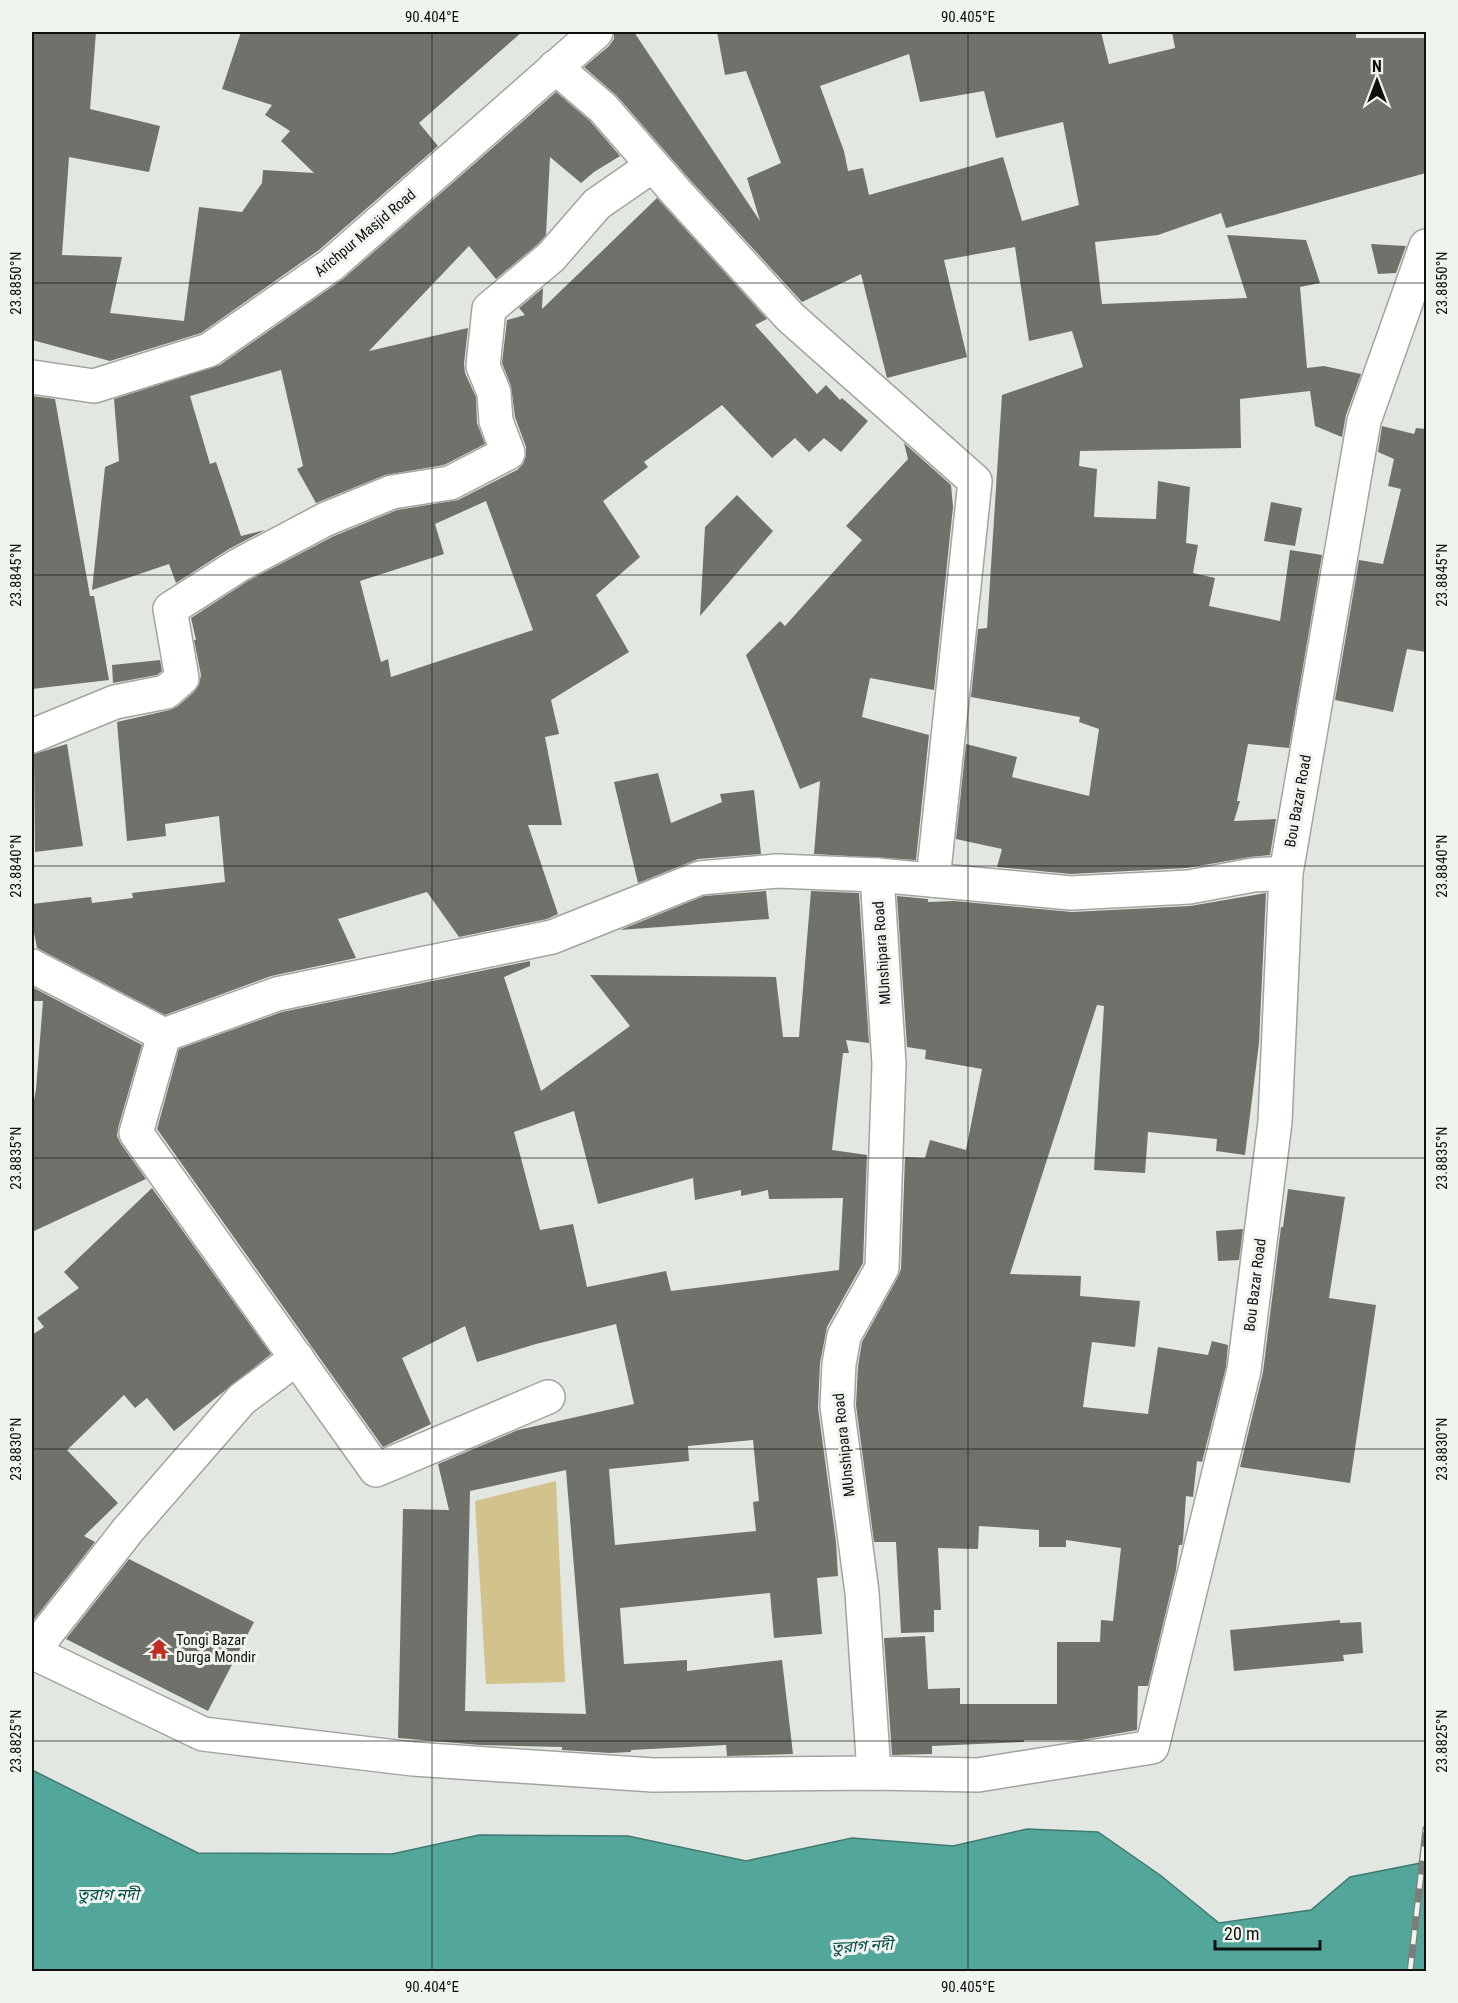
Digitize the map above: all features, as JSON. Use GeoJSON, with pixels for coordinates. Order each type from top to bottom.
{"type":"FeatureCollection","features":[{"type":"Feature","properties":{"kind":"street","name":"Arichpur Masjid Road"},"geometry":{"type":"LineString","coordinates":[[32,377],[94,386],[209,350],[331,265],[596,32]]}},
{"type":"Feature","properties":{"kind":"street"},"geometry":{"type":"LineString","coordinates":[[555,67],[603,108],[652,166],[790,317],[975,481],[933,880]]}},
{"type":"Feature","properties":{"kind":"street"},"geometry":{"type":"LineString","coordinates":[[32,736],[115,702],[166,692],[182,678],[170,609],[239,565],[326,519],[392,492],[450,483],[508,453],[496,421],[494,393],[483,366],[489,309],[550,258],[597,204],[652,166]]}},
{"type":"Feature","properties":{"kind":"street","name":"Bou Bazar Road"},"geometry":{"type":"LineString","coordinates":[[874,1773],[978,1775],[1152,1747],[1244,1370],[1275,1122],[1286,873],[1364,421],[1426,246]]}},
{"type":"Feature","properties":{"kind":"street"},"geometry":{"type":"LineString","coordinates":[[32,966],[164,1035],[277,994],[552,937],[700,878],[777,872],[877,875],[1071,893],[1189,887],[1253,875],[1286,873]]}},
{"type":"Feature","properties":{"kind":"street","name":"MUnshipara Road"},"geometry":{"type":"LineString","coordinates":[[874,1773],[862,1592],[837,1406],[839,1364],[844,1336],[882,1268],[889,1064],[877,875]]}},
{"type":"Feature","properties":{"kind":"street"},"geometry":{"type":"LineString","coordinates":[[164,1035],[136,1133],[376,1470],[548,1397]]}},
{"type":"Feature","properties":{"kind":"street"},"geometry":{"type":"LineString","coordinates":[[297,1358],[242,1399],[128,1530],[32,1652],[203,1734],[413,1759],[653,1775],[874,1773]]}},
{"type":"Feature","properties":{"kind":"shaded area"},"geometry":{"type":"Polygon","coordinates":[[[556,1481],[565,1682],[486,1684],[475,1501],[556,1481]]]}},
{"type":"Feature","properties":{"kind":"water","name":"তুরাগ নদী"},"geometry":{"type":"Polygon","coordinates":[[[32,1770],[198,1853],[392,1854],[479,1835],[628,1836],[746,1861],[852,1838],[953,1846],[1027,1829],[1098,1832],[1160,1875],[1219,1923],[1311,1910],[1350,1877],[1426,1862],[1426,1971],[32,1971],[32,1770]]]}},
{"type":"Feature","properties":{"kind":"building"},"geometry":{"type":"Polygon","coordinates":[[[32,32],[96,32],[90,109],[160,126],[149,172],[69,157],[62,255],[122,257],[110,313],[184,321],[199,207],[242,212],[262,183],[263,170],[314,173],[281,141],[290,131],[265,115],[272,105],[222,89],[241,32],[522,32],[419,123],[438,146],[319,250],[201,333],[110,361],[32,340],[32,32]]]}},
{"type":"Feature","properties":{"kind":"building"},"geometry":{"type":"Polygon","coordinates":[[[614,32],[634,32],[760,221],[747,178],[781,163],[746,71],[725,75],[717,32],[1101,32],[1109,64],[1175,48],[1172,32],[1356,32],[1356,38],[1426,38],[1426,173],[1226,228],[1221,213],[1158,235],[1095,242],[1102,304],[1247,298],[1227,235],[1306,240],[1320,283],[1300,287],[1307,368],[1324,366],[1361,374],[1346,415],[1342,437],[1315,426],[1308,376],[1310,391],[1240,399],[1241,448],[1080,451],[1079,466],[1097,469],[1094,517],[1156,519],[1158,481],[1190,487],[1186,543],[1198,545],[1193,573],[1215,578],[1209,606],[1280,621],[1290,550],[1322,555],[1289,748],[1248,744],[1237,801],[1240,801],[1234,821],[1276,819],[1270,855],[1187,868],[1071,874],[997,867],[1002,849],[956,839],[966,744],[1017,757],[1012,777],[1089,796],[1099,729],[1079,722],[1080,717],[971,697],[978,629],[987,628],[1002,395],[1083,367],[1072,331],[1029,341],[1015,247],[944,260],[967,357],[887,378],[861,274],[802,302],[617,96],[584,67],[614,39],[614,32]],[[909,54],[820,86],[844,151],[848,171],[863,168],[869,195],[1003,157],[1022,221],[1079,205],[1063,122],[996,138],[984,91],[920,102],[909,54]]]}},
{"type":"Feature","properties":{"kind":"building"},"geometry":{"type":"Polygon","coordinates":[[[556,92],[590,121],[620,156],[581,183],[550,157],[546,235],[538,244],[496,279],[469,246],[369,351],[468,328],[465,373],[476,397],[477,423],[485,444],[444,465],[385,475],[316,503],[297,469],[303,466],[281,370],[190,396],[210,464],[216,462],[241,536],[265,530],[229,549],[176,583],[169,564],[92,590],[105,467],[119,461],[114,399],[220,365],[343,279],[556,92]]]}},
{"type":"Feature","properties":{"kind":"building"},"geometry":{"type":"Polygon","coordinates":[[[657,198],[767,319],[755,325],[817,394],[826,385],[840,400],[842,398],[868,421],[841,452],[824,438],[809,452],[795,438],[772,458],[722,405],[644,462],[648,467],[603,501],[640,557],[596,595],[629,652],[551,700],[559,734],[545,737],[562,825],[528,825],[558,914],[547,919],[459,937],[427,892],[338,919],[356,958],[271,976],[165,1015],[37,948],[32,922],[32,904],[91,897],[92,903],[133,898],[132,893],[225,882],[219,816],[165,824],[166,836],[127,841],[117,722],[170,710],[194,692],[199,685],[201,675],[191,618],[248,581],[334,536],[397,510],[458,500],[517,470],[523,464],[526,447],[515,417],[511,386],[502,363],[507,320],[525,315],[519,308],[543,288],[542,309],[657,198]],[[486,501],[435,524],[444,554],[360,581],[381,662],[388,659],[391,677],[533,630],[486,501]]]}},
{"type":"Feature","properties":{"kind":"building"},"geometry":{"type":"Polygon","coordinates":[[[1371,244],[1406,246],[1396,273],[1378,274],[1371,244]]]}},
{"type":"Feature","properties":{"kind":"building"},"geometry":{"type":"Polygon","coordinates":[[[32,396],[55,399],[90,596],[94,596],[109,680],[32,689],[32,396]]]}},
{"type":"Feature","properties":{"kind":"building"},"geometry":{"type":"Polygon","coordinates":[[[1382,426],[1414,434],[1416,428],[1426,429],[1426,652],[1407,649],[1393,712],[1335,700],[1359,560],[1383,564],[1401,489],[1388,486],[1394,459],[1378,452],[1382,426]]]}},
{"type":"Feature","properties":{"kind":"building"},"geometry":{"type":"Polygon","coordinates":[[[904,443],[951,485],[953,507],[934,690],[870,678],[862,717],[929,735],[916,860],[814,854],[820,781],[800,789],[746,655],[780,621],[785,626],[862,540],[846,526],[908,459],[904,443]]]}},
{"type":"Feature","properties":{"kind":"building"},"geometry":{"type":"Polygon","coordinates":[[[737,495],[773,531],[700,616],[705,527],[737,495]]]}},
{"type":"Feature","properties":{"kind":"building"},"geometry":{"type":"Polygon","coordinates":[[[1271,502],[1302,508],[1295,546],[1264,541],[1271,502]]]}},
{"type":"Feature","properties":{"kind":"building"},"geometry":{"type":"Polygon","coordinates":[[[160,660],[162,671],[157,675],[113,683],[112,665],[160,660]]]}},
{"type":"Feature","properties":{"kind":"building"},"geometry":{"type":"Polygon","coordinates":[[[67,744],[83,846],[35,852],[34,754],[67,744]]]}},
{"type":"Feature","properties":{"kind":"building"},"geometry":{"type":"Polygon","coordinates":[[[658,773],[671,823],[722,802],[720,794],[754,790],[761,854],[698,859],[638,883],[614,782],[658,773]]]}},
{"type":"Feature","properties":{"kind":"building"},"geometry":{"type":"Polygon","coordinates":[[[766,891],[769,919],[620,930],[704,896],[766,891]]]}},
{"type":"Feature","properties":{"kind":"building"},"geometry":{"type":"Polygon","coordinates":[[[811,891],[859,893],[869,1043],[846,1040],[849,1053],[843,1053],[832,1150],[867,1155],[863,1263],[827,1327],[820,1363],[818,1408],[836,1542],[838,1576],[817,1578],[822,1634],[774,1638],[770,1593],[620,1608],[624,1664],[687,1660],[687,1671],[782,1660],[793,1754],[727,1756],[726,1745],[610,1753],[562,1750],[562,1747],[480,1745],[398,1738],[403,1509],[449,1510],[438,1464],[518,1430],[634,1404],[616,1324],[536,1344],[477,1362],[465,1326],[402,1358],[431,1424],[383,1447],[157,1129],[179,1049],[282,1012],[530,961],[530,966],[504,977],[541,1091],[630,1026],[590,975],[776,977],[783,1037],[799,1037],[811,891]],[[574,1111],[514,1132],[540,1230],[573,1224],[587,1287],[666,1271],[671,1291],[839,1270],[843,1198],[769,1199],[768,1190],[741,1196],[741,1190],[695,1200],[693,1178],[598,1204],[574,1111]],[[753,1440],[688,1446],[689,1461],[609,1469],[615,1545],[756,1531],[753,1502],[759,1501],[753,1440]],[[566,1470],[470,1491],[465,1711],[586,1714],[566,1470]]]}},
{"type":"Feature","properties":{"kind":"building"},"geometry":{"type":"Polygon","coordinates":[[[1266,893],[1259,1043],[1245,1155],[1216,1151],[1217,1139],[1148,1132],[1145,1173],[1094,1170],[1104,1006],[1097,1005],[1010,1274],[1081,1276],[1080,1296],[1140,1301],[1135,1347],[1092,1342],[1083,1407],[1148,1414],[1158,1347],[1208,1355],[1212,1341],[1228,1345],[1226,1367],[1202,1462],[1197,1461],[1193,1497],[1186,1496],[1183,1541],[1182,1545],[1179,1545],[1176,1570],[1148,1686],[1138,1686],[1137,1730],[1081,1740],[1024,1740],[1024,1742],[932,1746],[932,1754],[892,1755],[884,1638],[925,1636],[928,1689],[960,1688],[960,1704],[1057,1704],[1057,1642],[1100,1642],[1101,1620],[1113,1621],[1121,1548],[1066,1540],[1066,1547],[1039,1547],[1039,1530],[979,1526],[978,1549],[938,1548],[941,1610],[934,1610],[934,1632],[901,1633],[896,1542],[874,1542],[856,1405],[858,1366],[862,1342],[901,1269],[905,1157],[925,1158],[930,1140],[966,1150],[982,1069],[925,1059],[926,1050],[907,1047],[897,896],[928,899],[928,902],[954,901],[1072,912],[1190,906],[1266,893]]]}},
{"type":"Feature","properties":{"kind":"building"},"geometry":{"type":"Polygon","coordinates":[[[32,987],[142,1045],[117,1136],[146,1179],[32,1232],[32,1111],[43,1001],[32,1001],[32,987]]]}},
{"type":"Feature","properties":{"kind":"building"},"geometry":{"type":"Polygon","coordinates":[[[152,1188],[271,1354],[174,1431],[147,1398],[135,1408],[124,1395],[67,1450],[118,1503],[84,1536],[95,1542],[32,1622],[32,1335],[44,1327],[37,1318],[79,1288],[64,1272],[152,1188]]]}},
{"type":"Feature","properties":{"kind":"building"},"geometry":{"type":"Polygon","coordinates":[[[1288,1189],[1345,1197],[1329,1298],[1376,1305],[1350,1483],[1240,1467],[1263,1372],[1288,1189]]]}},
{"type":"Feature","properties":{"kind":"building"},"geometry":{"type":"Polygon","coordinates":[[[1243,1229],[1239,1260],[1218,1261],[1216,1231],[1243,1229]]]}},
{"type":"Feature","properties":{"kind":"building","name":"Tongi Bazar Durga Mondir"},"geometry":{"type":"Polygon","coordinates":[[[129,1559],[254,1622],[208,1711],[66,1639],[129,1559]]]}},
{"type":"Feature","properties":{"kind":"building"},"geometry":{"type":"Polygon","coordinates":[[[1340,1620],[1340,1623],[1361,1622],[1363,1653],[1343,1655],[1344,1661],[1234,1671],[1230,1630],[1340,1620]]]}},
{"type":"Feature","properties":{"kind":"railway"},"geometry":{"type":"LineString","coordinates":[[1410,1972],[1426,1829]]}},
{"type":"Feature","properties":{"kind":"place","name":"Tongi Bazar Durga Mondir"},"geometry":{"type":"Point","coordinates":[159,1649]}}]}
